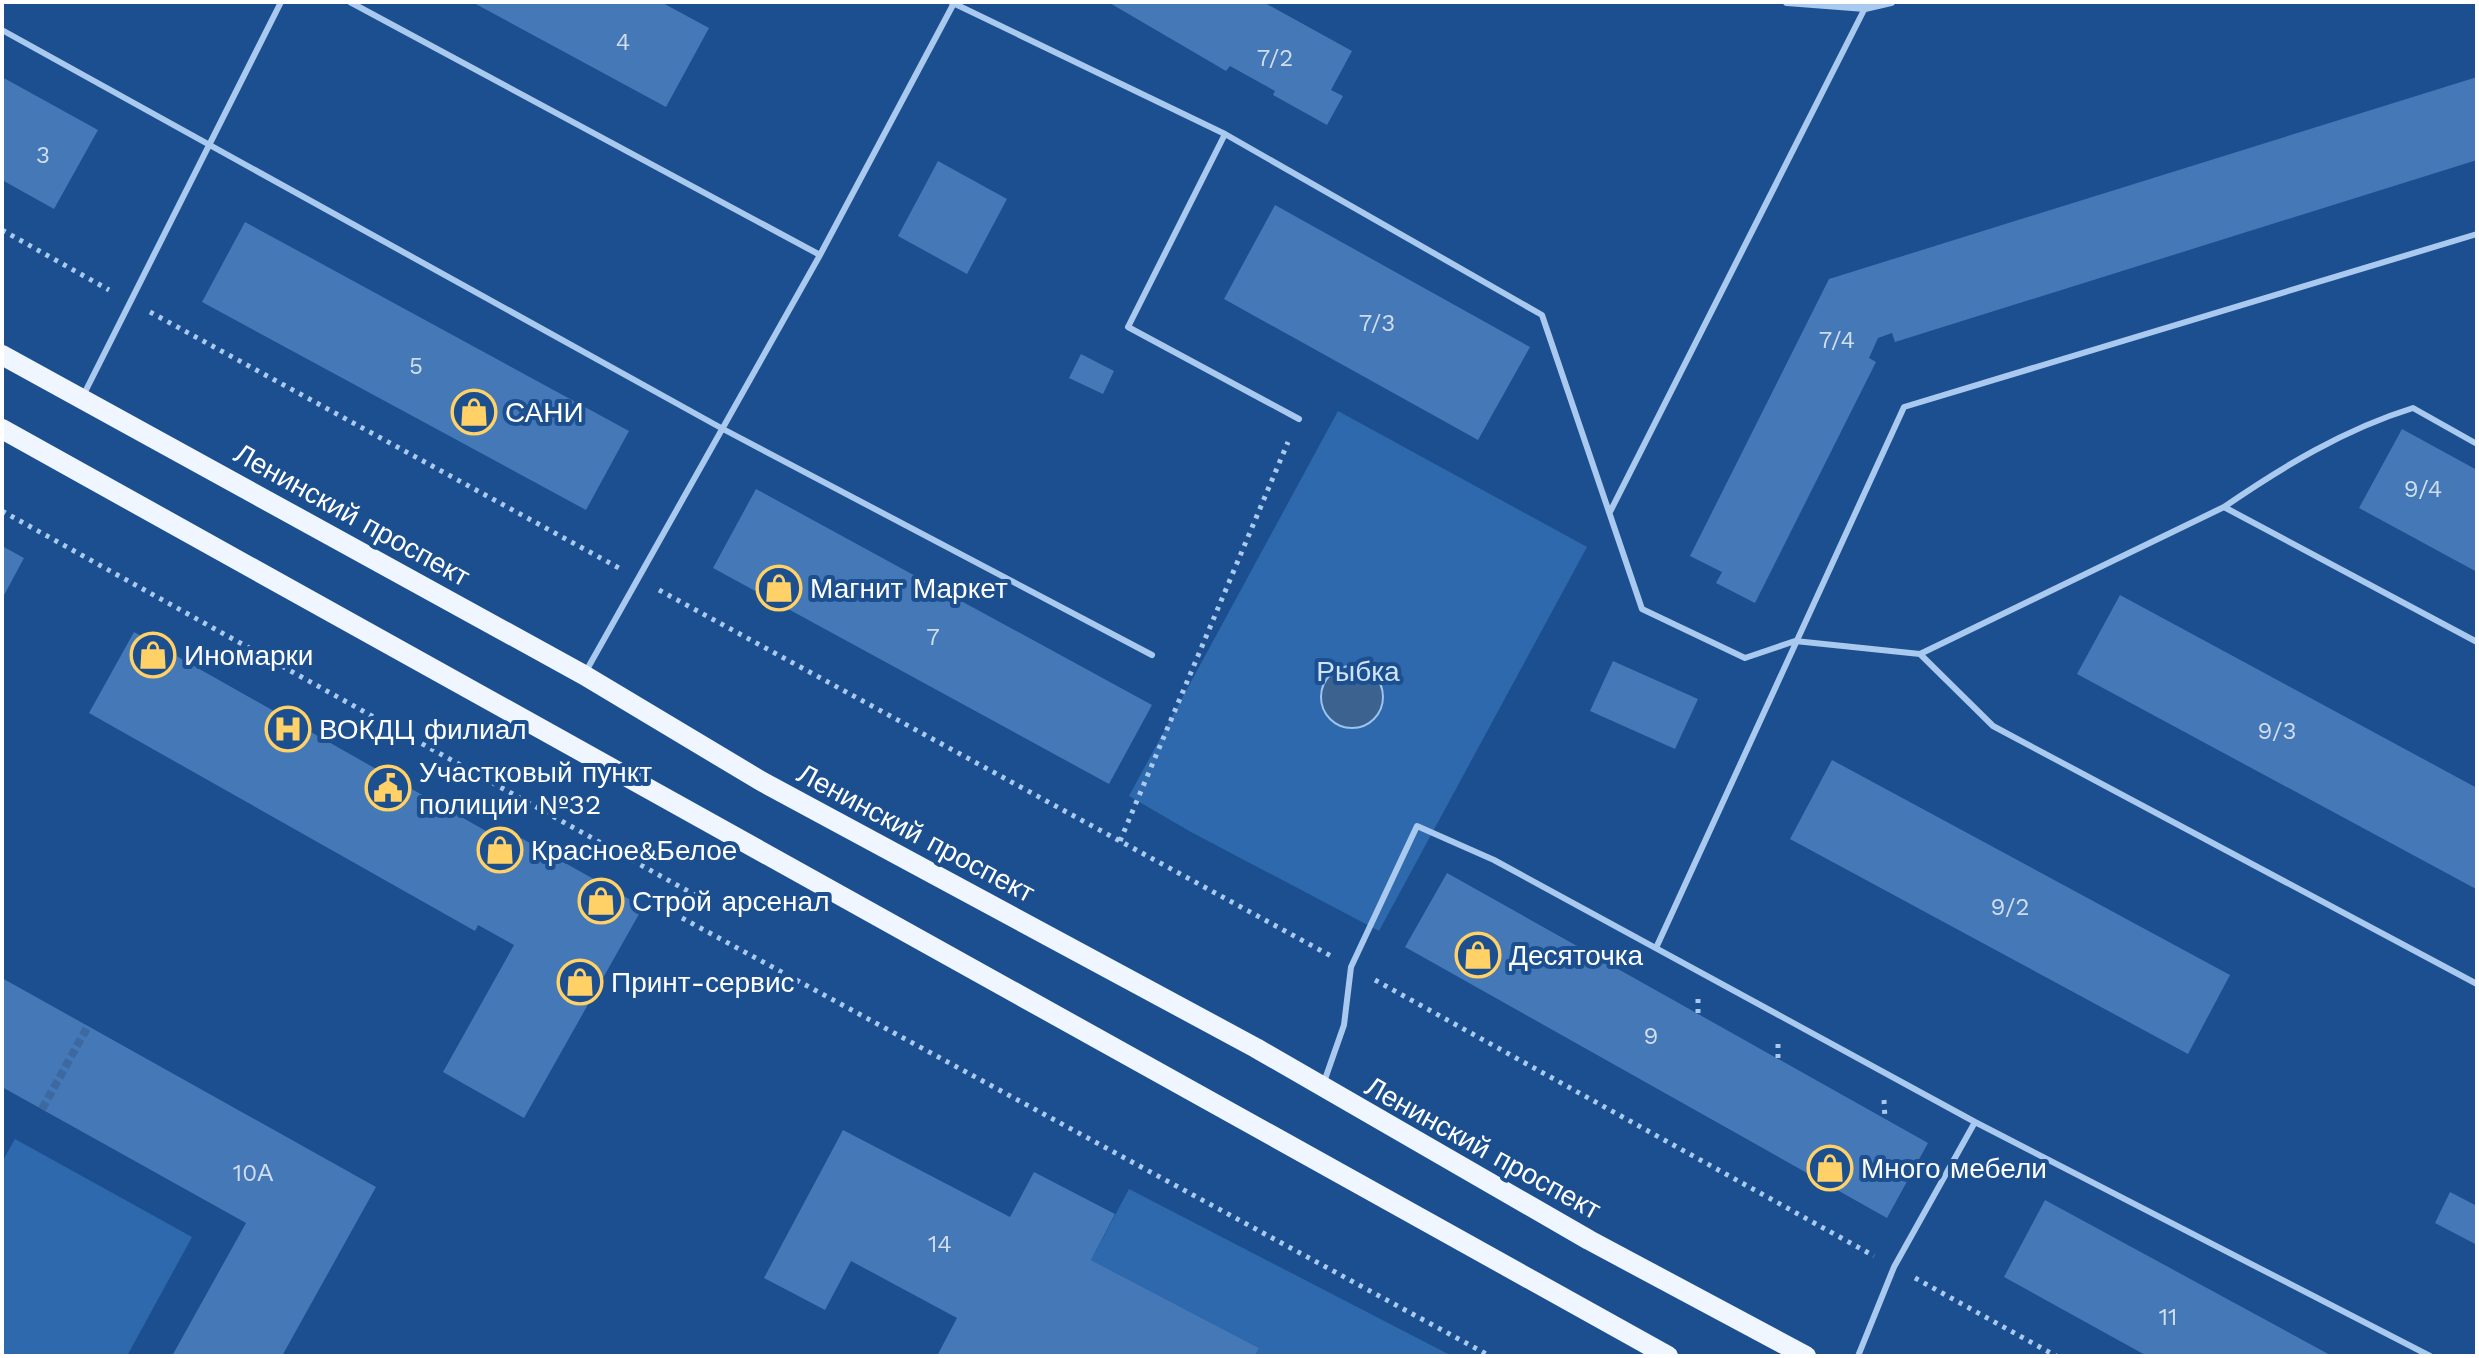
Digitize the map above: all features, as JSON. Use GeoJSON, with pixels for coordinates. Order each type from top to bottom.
{"type":"FeatureCollection","features":[{"type":"Feature","properties":{"kind":"main road","name":"Ленинский проспект"},"geometry":{"type":"LineString","coordinates":[[2,355],[584,675],[761,781],[1256,1048],[1321,1089],[1589,1240],[1806,1356]]}},
{"type":"Feature","properties":{"kind":"main road"},"geometry":{"type":"LineString","coordinates":[[2,429],[1668,1356]]}},
{"type":"Feature","properties":{"kind":"street"},"geometry":{"type":"LineString","coordinates":[[1787,2],[1865,8],[1891,2]]}},
{"type":"Feature","properties":{"kind":"lane"},"geometry":{"type":"LineString","coordinates":[[81,399],[281,2]]}},
{"type":"Feature","properties":{"kind":"lane"},"geometry":{"type":"LineString","coordinates":[[350,2],[820,255]]}},
{"type":"Feature","properties":{"kind":"lane"},"geometry":{"type":"LineString","coordinates":[[584,675],[820,255],[952,3],[1225,134],[1542,315],[1642,609],[1745,658],[1795,641],[1920,654],[2224,507],[2262,481],[2373,420],[2413,408],[2477,444]]}},
{"type":"Feature","properties":{"kind":"lane"},"geometry":{"type":"LineString","coordinates":[[1610,512],[1865,8]]}},
{"type":"Feature","properties":{"kind":"lane"},"geometry":{"type":"LineString","coordinates":[[2,30],[723,429],[1152,655]]}},
{"type":"Feature","properties":{"kind":"lane"},"geometry":{"type":"LineString","coordinates":[[1225,134],[1128,327],[1299,419]]}},
{"type":"Feature","properties":{"kind":"lane"},"geometry":{"type":"LineString","coordinates":[[1656,948],[1904,407],[2477,234]]}},
{"type":"Feature","properties":{"kind":"lane"},"geometry":{"type":"LineString","coordinates":[[2224,507],[2477,642]]}},
{"type":"Feature","properties":{"kind":"lane"},"geometry":{"type":"LineString","coordinates":[[1920,654],[1993,726],[2477,984]]}},
{"type":"Feature","properties":{"kind":"lane"},"geometry":{"type":"LineString","coordinates":[[1321,1089],[1344,1025],[1351,967],[1417,826],[1494,860],[1975,1122],[2430,1356]]}},
{"type":"Feature","properties":{"kind":"lane"},"geometry":{"type":"LineString","coordinates":[[1858,1356],[1894,1267],[1975,1122]]}},
{"type":"Feature","properties":{"kind":"path"},"geometry":{"type":"LineString","coordinates":[[2,230],[2056,1356]]}},
{"type":"Feature","properties":{"kind":"path"},"geometry":{"type":"LineString","coordinates":[[1120,841],[1268,483],[1299,419]]}},
{"type":"Feature","properties":{"kind":"path"},"geometry":{"type":"LineString","coordinates":[[2,511],[695,895]]}},
{"type":"Feature","properties":{"kind":"path"},"geometry":{"type":"LineString","coordinates":[[682,918],[1490,1356]]}},
{"type":"Feature","properties":{"kind":"green space","name":"Рыбка"},"geometry":{"type":"Polygon","coordinates":[[[1338,411],[1587,547],[1379,931],[1129,796],[1338,411]]]}},
{"type":"Feature","properties":{"kind":"green space"},"geometry":{"type":"Polygon","coordinates":[[[15,1139],[192,1237],[127,1356],[2,1356],[2,1162],[15,1139]]]}},
{"type":"Feature","properties":{"kind":"green space"},"geometry":{"type":"Polygon","coordinates":[[[1129,1189],[1452,1356],[1255,1356],[1259,1348],[1091,1260],[1129,1189]]]}},
{"type":"Feature","properties":{"kind":"shaded area"},"geometry":{"type":"Polygon","coordinates":[[[1352,666],[1364,668],[1374,675],[1381,685],[1381,709],[1374,719],[1364,726],[1352,728],[1340,726],[1330,719],[1323,709],[1321,697],[1323,685],[1330,675],[1340,668],[1352,666]]]}},
{"type":"Feature","properties":{"kind":"building"},"geometry":{"type":"Polygon","coordinates":[[[472,2],[661,2],[709,28],[666,107],[472,2]]]}},
{"type":"Feature","properties":{"kind":"building"},"geometry":{"type":"Polygon","coordinates":[[[1108,2],[1263,2],[1352,51],[1331,90],[1343,96],[1327,125],[1273,95],[1275,91],[1230,66],[1226,71],[1108,2]]]}},
{"type":"Feature","properties":{"kind":"building"},"geometry":{"type":"Polygon","coordinates":[[[2,77],[98,130],[54,209],[2,180],[2,77]]]}},
{"type":"Feature","properties":{"kind":"building"},"geometry":{"type":"Polygon","coordinates":[[[2477,77],[2477,160],[1895,342],[1892,333],[1878,338],[1869,358],[1876,362],[1755,603],[1716,583],[1722,572],[1690,556],[1829,279],[2477,77]]]}},
{"type":"Feature","properties":{"kind":"building"},"geometry":{"type":"Polygon","coordinates":[[[938,161],[1007,199],[967,274],[898,236],[938,161]]]}},
{"type":"Feature","properties":{"kind":"building"},"geometry":{"type":"Polygon","coordinates":[[[1275,205],[1530,347],[1478,440],[1224,299],[1275,205]]]}},
{"type":"Feature","properties":{"kind":"building"},"geometry":{"type":"Polygon","coordinates":[[[245,222],[629,431],[586,510],[202,302],[245,222]]]}},
{"type":"Feature","properties":{"kind":"building"},"geometry":{"type":"Polygon","coordinates":[[[1081,354],[1114,371],[1103,394],[1069,378],[1081,354]]]}},
{"type":"Feature","properties":{"kind":"building"},"geometry":{"type":"Polygon","coordinates":[[[2402,429],[2477,470],[2477,572],[2359,508],[2402,429]]]}},
{"type":"Feature","properties":{"kind":"building"},"geometry":{"type":"Polygon","coordinates":[[[756,489],[1152,705],[1109,784],[713,568],[756,489]]]}},
{"type":"Feature","properties":{"kind":"building"},"geometry":{"type":"Polygon","coordinates":[[[2,546],[24,558],[2,599],[2,546]]]}},
{"type":"Feature","properties":{"kind":"building"},"geometry":{"type":"Polygon","coordinates":[[[2120,595],[2477,788],[2476,889],[2077,674],[2120,595]]]}},
{"type":"Feature","properties":{"kind":"building"},"geometry":{"type":"Polygon","coordinates":[[[134,632],[516,848],[521,838],[643,907],[524,1118],[443,1072],[514,945],[478,925],[475,931],[89,713],[134,632]]]}},
{"type":"Feature","properties":{"kind":"building"},"geometry":{"type":"Polygon","coordinates":[[[1613,661],[1698,699],[1675,749],[1590,711],[1613,661]]]}},
{"type":"Feature","properties":{"kind":"building"},"geometry":{"type":"Polygon","coordinates":[[[1832,760],[2230,975],[2188,1054],[1790,839],[1832,760]]]}},
{"type":"Feature","properties":{"kind":"building"},"geometry":{"type":"Polygon","coordinates":[[[1447,873],[1928,1143],[1887,1218],[1405,947],[1447,873]]]}},
{"type":"Feature","properties":{"kind":"building"},"geometry":{"type":"Polygon","coordinates":[[[2,978],[376,1187],[282,1356],[172,1356],[246,1223],[2,1087],[2,978]]]}},
{"type":"Feature","properties":{"kind":"building"},"geometry":{"type":"Polygon","coordinates":[[[843,1130],[1010,1217],[1034,1172],[1115,1214],[1091,1260],[1259,1348],[1255,1356],[937,1356],[957,1318],[851,1261],[825,1310],[764,1278],[843,1130]]]}},
{"type":"Feature","properties":{"kind":"building"},"geometry":{"type":"Polygon","coordinates":[[[2450,1192],[2477,1206],[2477,1245],[2435,1223],[2450,1192]]]}},
{"type":"Feature","properties":{"kind":"building"},"geometry":{"type":"Polygon","coordinates":[[[2045,1200],[2332,1356],[2147,1356],[2004,1277],[2045,1200]]]}},
{"type":"Feature","properties":{"kind":"tunnel"},"geometry":{"type":"LineString","coordinates":[[42,1109],[88,1026]]}},
{"type":"Feature","properties":{"kind":"place","name":"САНИ"},"geometry":{"type":"Point","coordinates":[474,412]}},
{"type":"Feature","properties":{"kind":"place","name":"Магнит Маркет"},"geometry":{"type":"Point","coordinates":[779,588]}},
{"type":"Feature","properties":{"kind":"place","name":"Иномарки"},"geometry":{"type":"Point","coordinates":[153,655]}},
{"type":"Feature","properties":{"kind":"place","name":"ВОКДЦ филиал"},"geometry":{"type":"Point","coordinates":[288,729]}},
{"type":"Feature","properties":{"kind":"place","name":"Участковый пункт полиции №32"},"geometry":{"type":"Point","coordinates":[388,788]}},
{"type":"Feature","properties":{"kind":"place","name":"Красное&Белое"},"geometry":{"type":"Point","coordinates":[500,850]}},
{"type":"Feature","properties":{"kind":"place","name":"Строй арсенал"},"geometry":{"type":"Point","coordinates":[601,901]}},
{"type":"Feature","properties":{"kind":"place","name":"Десяточка"},"geometry":{"type":"Point","coordinates":[1478,955]}},
{"type":"Feature","properties":{"kind":"place","name":"Принт-сервис"},"geometry":{"type":"Point","coordinates":[580,982]}},
{"type":"Feature","properties":{"kind":"place","name":"Много мебели"},"geometry":{"type":"Point","coordinates":[1830,1168]}}]}
